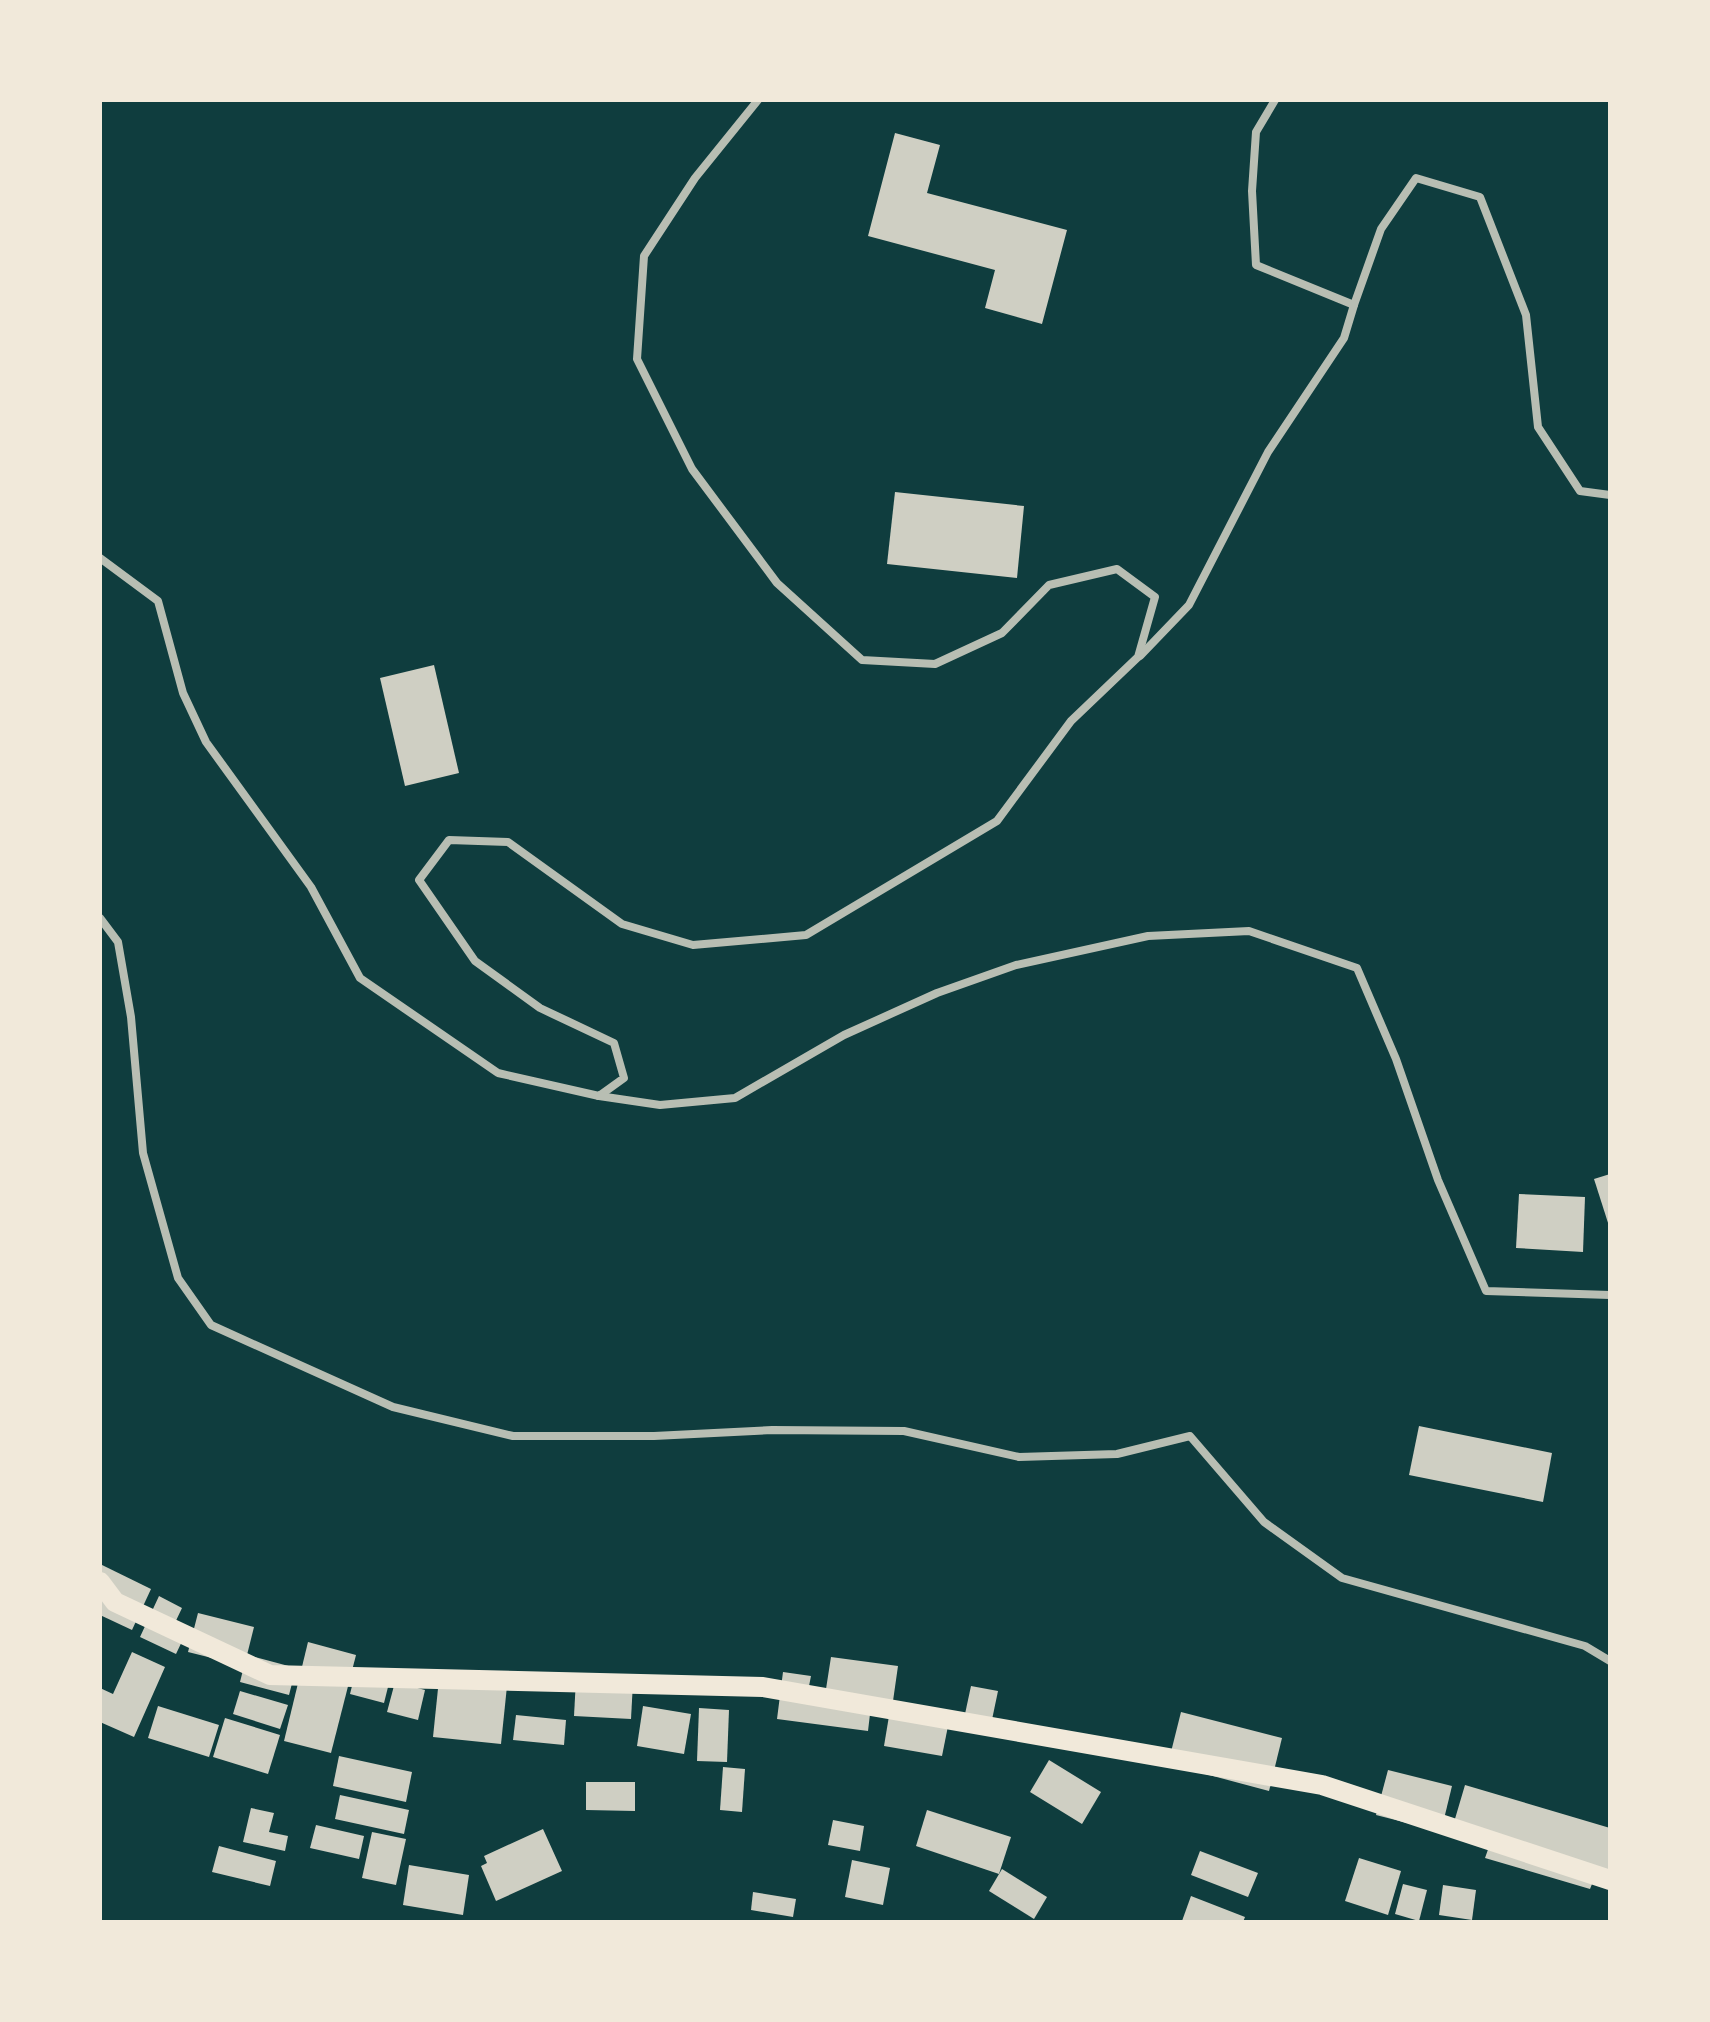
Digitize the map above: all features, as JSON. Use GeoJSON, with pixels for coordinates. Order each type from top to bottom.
{"type":"FeatureCollection","features":[{"type":"Feature","properties":{"kind":"main road"},"geometry":{"type":"LineString","coordinates":[[100,1582],[115,1602],[270,1675],[763,1687],[1322,1785],[1610,1880]]}},
{"type":"Feature","properties":{"kind":"street"},"geometry":{"type":"LineString","coordinates":[[758,100],[695,178],[644,256],[637,359],[692,469],[777,583],[862,660],[935,664],[1002,633],[1049,585],[1117,569],[1155,597],[1138,657]]}},
{"type":"Feature","properties":{"kind":"street"},"geometry":{"type":"LineString","coordinates":[[1275,100],[1256,132],[1252,191],[1256,265],[1354,305]]}},
{"type":"Feature","properties":{"kind":"street"},"geometry":{"type":"LineString","coordinates":[[599,1096],[624,1078],[614,1043],[540,1008],[475,961],[419,880],[449,840],[508,842],[622,924],[693,945],[806,935],[997,821],[1071,721],[1189,605],[1268,452],[1344,338],[1381,229],[1416,178],[1480,197],[1526,315],[1538,427],[1580,491],[1610,495]]}},
{"type":"Feature","properties":{"kind":"street"},"geometry":{"type":"LineString","coordinates":[[100,558],[158,601],[183,693],[206,742],[311,887],[360,978],[498,1073],[599,1096],[660,1105],[735,1098],[844,1035],[937,993],[1016,965],[1148,936],[1249,931],[1357,968],[1396,1059],[1438,1180],[1486,1291],[1610,1295]]}},
{"type":"Feature","properties":{"kind":"street"},"geometry":{"type":"LineString","coordinates":[[100,918],[118,942],[131,1017],[143,1153],[178,1278],[211,1325],[393,1407],[513,1436],[654,1436],[772,1430],[904,1431],[1019,1457],[1117,1454],[1190,1436],[1264,1522],[1342,1578],[1585,1646],[1610,1661]]}},
{"type":"Feature","properties":{"kind":"building"},"geometry":{"type":"Polygon","coordinates":[[[895,133],[940,145],[927,193],[1067,230],[1042,324],[985,308],[995,270],[868,236],[895,133]]]}},
{"type":"Feature","properties":{"kind":"building"},"geometry":{"type":"Polygon","coordinates":[[[895,492],[1024,506],[1017,578],[887,564],[895,492]]]}},
{"type":"Feature","properties":{"kind":"building"},"geometry":{"type":"Polygon","coordinates":[[[434,665],[459,773],[405,786],[380,678],[434,665]]]}},
{"type":"Feature","properties":{"kind":"building"},"geometry":{"type":"Polygon","coordinates":[[[1610,1174],[1610,1226],[1609,1226],[1594,1179],[1610,1174]]]}},
{"type":"Feature","properties":{"kind":"building"},"geometry":{"type":"Polygon","coordinates":[[[1519,1194],[1585,1197],[1583,1252],[1516,1248],[1519,1194]]]}},
{"type":"Feature","properties":{"kind":"building"},"geometry":{"type":"Polygon","coordinates":[[[1419,1426],[1552,1453],[1543,1502],[1409,1475],[1419,1426]]]}},
{"type":"Feature","properties":{"kind":"building"},"geometry":{"type":"Polygon","coordinates":[[[100,1564],[151,1589],[132,1630],[100,1615],[100,1564]]]}},
{"type":"Feature","properties":{"kind":"building"},"geometry":{"type":"Polygon","coordinates":[[[159,1596],[182,1608],[172,1629],[185,1635],[176,1654],[140,1637],[159,1596]]]}},
{"type":"Feature","properties":{"kind":"building"},"geometry":{"type":"Polygon","coordinates":[[[198,1613],[254,1627],[247,1655],[296,1668],[289,1695],[240,1682],[244,1666],[188,1652],[198,1613]]]}},
{"type":"Feature","properties":{"kind":"building"},"geometry":{"type":"Polygon","coordinates":[[[308,1642],[356,1655],[331,1753],[284,1741],[308,1642]]]}},
{"type":"Feature","properties":{"kind":"building"},"geometry":{"type":"Polygon","coordinates":[[[132,1652],[165,1667],[134,1737],[100,1722],[100,1688],[113,1694],[132,1652]]]}},
{"type":"Feature","properties":{"kind":"building"},"geometry":{"type":"Polygon","coordinates":[[[831,1657],[898,1666],[893,1701],[872,1697],[868,1731],[777,1719],[783,1672],[811,1676],[809,1686],[826,1689],[831,1657]]]}},
{"type":"Feature","properties":{"kind":"building"},"geometry":{"type":"Polygon","coordinates":[[[356,1670],[390,1679],[384,1703],[350,1694],[356,1670]]]}},
{"type":"Feature","properties":{"kind":"building"},"geometry":{"type":"Polygon","coordinates":[[[439,1679],[507,1686],[501,1744],[433,1737],[439,1679]]]}},
{"type":"Feature","properties":{"kind":"building"},"geometry":{"type":"Polygon","coordinates":[[[576,1679],[633,1682],[631,1719],[574,1716],[576,1679]]]}},
{"type":"Feature","properties":{"kind":"building"},"geometry":{"type":"Polygon","coordinates":[[[395,1682],[425,1690],[418,1720],[387,1712],[395,1682]]]}},
{"type":"Feature","properties":{"kind":"building"},"geometry":{"type":"Polygon","coordinates":[[[971,1686],[998,1691],[989,1734],[962,1728],[971,1686]]]}},
{"type":"Feature","properties":{"kind":"building"},"geometry":{"type":"Polygon","coordinates":[[[240,1691],[288,1705],[280,1729],[233,1714],[240,1691]]]}},
{"type":"Feature","properties":{"kind":"building"},"geometry":{"type":"Polygon","coordinates":[[[158,1706],[219,1725],[209,1757],[148,1738],[158,1706]]]}},
{"type":"Feature","properties":{"kind":"building"},"geometry":{"type":"Polygon","coordinates":[[[643,1706],[691,1714],[684,1754],[637,1746],[643,1706]]]}},
{"type":"Feature","properties":{"kind":"building"},"geometry":{"type":"Polygon","coordinates":[[[699,1708],[729,1710],[727,1762],[697,1761],[699,1708]]]}},
{"type":"Feature","properties":{"kind":"building"},"geometry":{"type":"Polygon","coordinates":[[[890,1710],[949,1721],[942,1756],[884,1746],[890,1710]]]}},
{"type":"Feature","properties":{"kind":"building"},"geometry":{"type":"Polygon","coordinates":[[[1181,1712],[1282,1738],[1269,1791],[1168,1764],[1181,1712]]]}},
{"type":"Feature","properties":{"kind":"building"},"geometry":{"type":"Polygon","coordinates":[[[516,1715],[566,1720],[564,1745],[513,1740],[516,1715]]]}},
{"type":"Feature","properties":{"kind":"building"},"geometry":{"type":"Polygon","coordinates":[[[225,1718],[280,1735],[268,1774],[213,1757],[225,1718]]]}},
{"type":"Feature","properties":{"kind":"building"},"geometry":{"type":"Polygon","coordinates":[[[339,1756],[412,1772],[406,1802],[333,1786],[339,1756]]]}},
{"type":"Feature","properties":{"kind":"building"},"geometry":{"type":"Polygon","coordinates":[[[1049,1760],[1101,1792],[1082,1824],[1030,1792],[1049,1760]]]}},
{"type":"Feature","properties":{"kind":"building"},"geometry":{"type":"Polygon","coordinates":[[[723,1767],[745,1769],[742,1812],[720,1810],[723,1767]]]}},
{"type":"Feature","properties":{"kind":"building"},"geometry":{"type":"Polygon","coordinates":[[[1388,1770],[1452,1786],[1444,1819],[1419,1826],[1376,1815],[1388,1770]]]}},
{"type":"Feature","properties":{"kind":"building"},"geometry":{"type":"Polygon","coordinates":[[[586,1782],[635,1782],[635,1811],[586,1810],[586,1782]]]}},
{"type":"Feature","properties":{"kind":"building"},"geometry":{"type":"Polygon","coordinates":[[[1465,1785],[1610,1828],[1610,1884],[1594,1879],[1590,1889],[1485,1858],[1491,1841],[1452,1829],[1465,1785]]]}},
{"type":"Feature","properties":{"kind":"building"},"geometry":{"type":"Polygon","coordinates":[[[340,1795],[409,1810],[404,1834],[335,1819],[340,1795]]]}},
{"type":"Feature","properties":{"kind":"building"},"geometry":{"type":"Polygon","coordinates":[[[251,1808],[274,1813],[269,1832],[288,1836],[285,1851],[243,1842],[251,1808]]]}},
{"type":"Feature","properties":{"kind":"building"},"geometry":{"type":"Polygon","coordinates":[[[927,1810],[1011,1837],[999,1874],[916,1846],[927,1810]]]}},
{"type":"Feature","properties":{"kind":"building"},"geometry":{"type":"Polygon","coordinates":[[[833,1820],[864,1826],[860,1851],[828,1845],[833,1820]]]}},
{"type":"Feature","properties":{"kind":"building"},"geometry":{"type":"Polygon","coordinates":[[[316,1825],[364,1836],[359,1859],[310,1848],[316,1825]]]}},
{"type":"Feature","properties":{"kind":"building"},"geometry":{"type":"Polygon","coordinates":[[[543,1829],[562,1871],[496,1901],[481,1866],[487,1863],[484,1856],[543,1829]]]}},
{"type":"Feature","properties":{"kind":"building"},"geometry":{"type":"Polygon","coordinates":[[[372,1832],[406,1839],[396,1885],[362,1878],[372,1832]]]}},
{"type":"Feature","properties":{"kind":"building"},"geometry":{"type":"Polygon","coordinates":[[[219,1846],[276,1861],[270,1886],[212,1872],[219,1846]]]}},
{"type":"Feature","properties":{"kind":"building"},"geometry":{"type":"Polygon","coordinates":[[[1200,1851],[1258,1873],[1248,1897],[1191,1875],[1200,1851]]]}},
{"type":"Feature","properties":{"kind":"building"},"geometry":{"type":"Polygon","coordinates":[[[1359,1858],[1401,1871],[1388,1915],[1345,1901],[1359,1858]]]}},
{"type":"Feature","properties":{"kind":"building"},"geometry":{"type":"Polygon","coordinates":[[[852,1860],[890,1868],[883,1905],[845,1897],[852,1860]]]}},
{"type":"Feature","properties":{"kind":"building"},"geometry":{"type":"Polygon","coordinates":[[[409,1865],[469,1875],[463,1915],[403,1905],[409,1865]]]}},
{"type":"Feature","properties":{"kind":"building"},"geometry":{"type":"Polygon","coordinates":[[[1002,1869],[1047,1897],[1034,1919],[989,1891],[1002,1869]]]}},
{"type":"Feature","properties":{"kind":"building"},"geometry":{"type":"Polygon","coordinates":[[[1403,1884],[1427,1890],[1419,1921],[1395,1914],[1403,1884]]]}},
{"type":"Feature","properties":{"kind":"building"},"geometry":{"type":"Polygon","coordinates":[[[1443,1885],[1476,1890],[1472,1920],[1439,1915],[1443,1885]]]}},
{"type":"Feature","properties":{"kind":"building"},"geometry":{"type":"Polygon","coordinates":[[[753,1892],[796,1899],[793,1917],[751,1910],[753,1892]]]}},
{"type":"Feature","properties":{"kind":"building"},"geometry":{"type":"Polygon","coordinates":[[[1191,1896],[1245,1917],[1243,1922],[1182,1921],[1191,1896]]]}}]}
